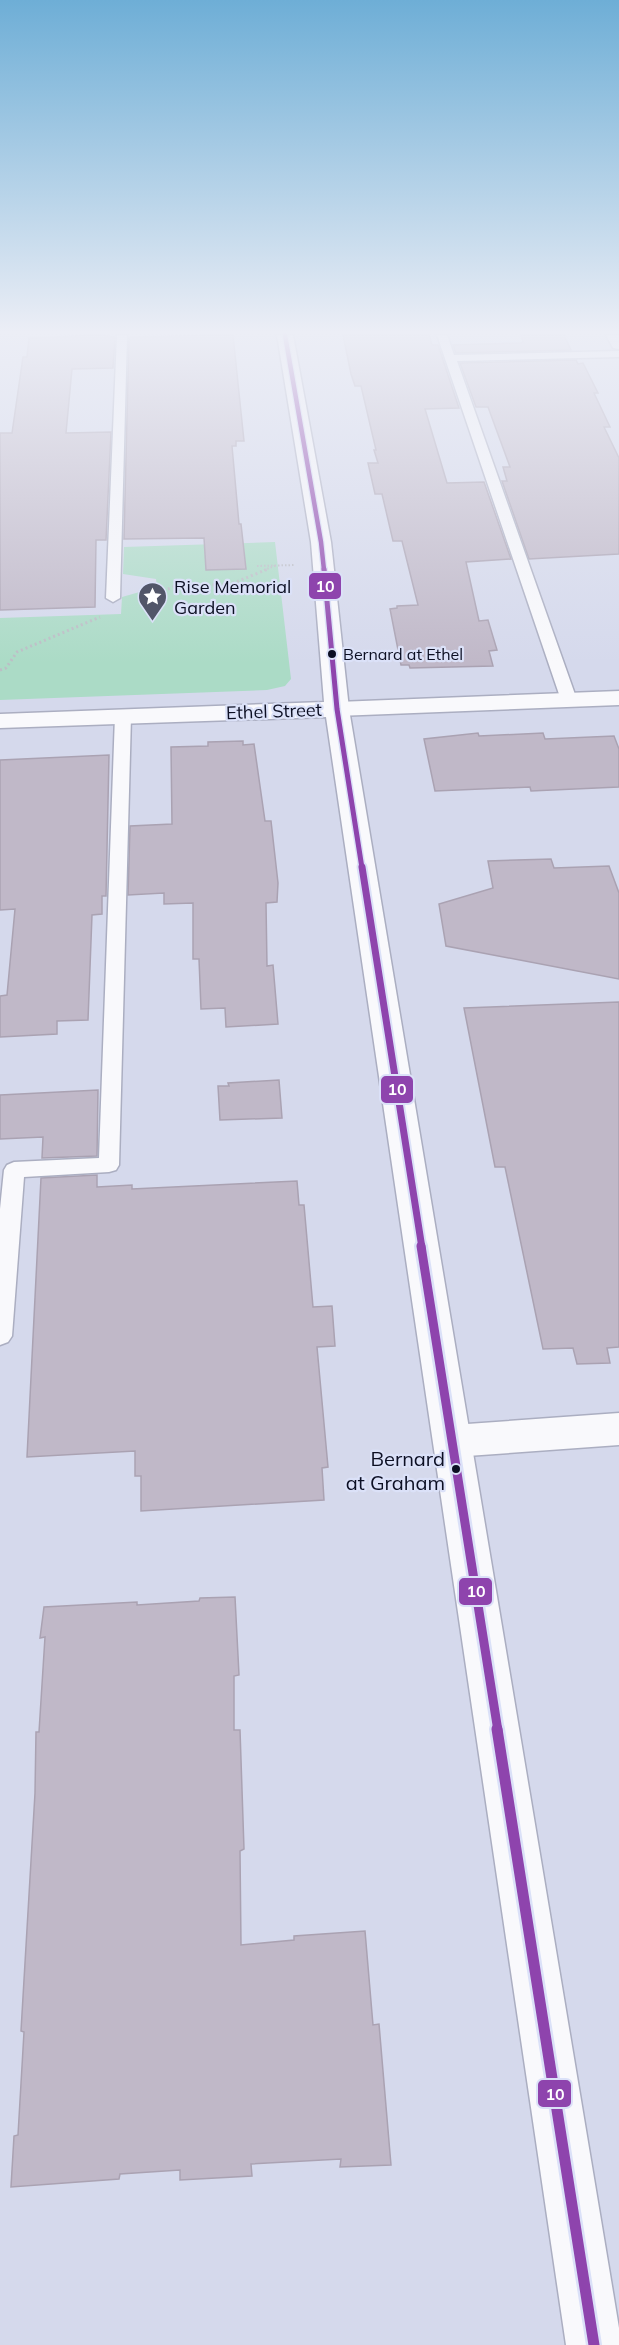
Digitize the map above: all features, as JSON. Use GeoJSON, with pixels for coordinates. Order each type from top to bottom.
{"type":"FeatureCollection","features":[{"type":"Feature","properties":{"kind":"street"},"geometry":{"type":"LineString","coordinates":[[303,444],[322,564],[337,709],[594,2345]]}},
{"type":"Feature","properties":{"kind":"street","name":"Ethel Street"},"geometry":{"type":"LineString","coordinates":[[0,721],[619,698]]}},
{"type":"Feature","properties":{"kind":"street"},"geometry":{"type":"LineString","coordinates":[[453,1441],[619,1429]]}},
{"type":"Feature","properties":{"kind":"lane"},"geometry":{"type":"LineString","coordinates":[[113,598],[118,444]]}},
{"type":"Feature","properties":{"kind":"lane"},"geometry":{"type":"LineString","coordinates":[[480,444],[569,700]]}},
{"type":"Feature","properties":{"kind":"lane"},"geometry":{"type":"LineString","coordinates":[[0,1336],[14,1170],[109,1165],[123,716]]}},
{"type":"Feature","properties":{"kind":"path"},"geometry":{"type":"LineString","coordinates":[[257,566],[322,564]]}},
{"type":"Feature","properties":{"kind":"green space"},"geometry":{"type":"Polygon","coordinates":[[[275,542],[291,679],[285,686],[267,690],[0,700],[0,618],[121,614],[122,597],[157,587],[156,579],[123,574],[124,547],[275,542]]]}},
{"type":"Feature","properties":{"kind":"building"},"geometry":{"type":"Polygon","coordinates":[[[0,444],[110,444],[106,540],[96,540],[95,607],[0,610],[0,444]]]}},
{"type":"Feature","properties":{"kind":"building"},"geometry":{"type":"Polygon","coordinates":[[[126,444],[236,444],[232,446],[239,524],[241,524],[246,569],[206,570],[204,538],[124,539],[126,444]]]}},
{"type":"Feature","properties":{"kind":"building"},"geometry":{"type":"Polygon","coordinates":[[[375,444],[436,444],[447,483],[484,482],[511,559],[466,562],[479,621],[488,620],[497,650],[489,651],[493,666],[410,668],[409,665],[401,665],[390,609],[397,608],[397,606],[418,605],[402,541],[393,541],[382,494],[375,494],[368,463],[378,463],[374,450],[376,450],[375,444]]]}},
{"type":"Feature","properties":{"kind":"building"},"geometry":{"type":"Polygon","coordinates":[[[502,444],[612,444],[619,458],[619,554],[529,559],[502,481],[507,481],[503,467],[510,467],[502,444]]]}},
{"type":"Feature","properties":{"kind":"building"},"geometry":{"type":"Polygon","coordinates":[[[478,733],[479,736],[543,733],[545,739],[614,736],[619,749],[619,787],[531,791],[530,787],[435,791],[424,739],[478,733]]]}},
{"type":"Feature","properties":{"kind":"building"},"geometry":{"type":"Polygon","coordinates":[[[243,741],[243,745],[254,744],[265,821],[271,821],[278,883],[277,902],[266,903],[267,966],[273,965],[278,1024],[226,1027],[225,1008],[201,1009],[199,959],[193,959],[193,903],[164,904],[164,893],[128,895],[130,826],[172,824],[171,747],[208,746],[208,742],[243,741]]]}},
{"type":"Feature","properties":{"kind":"building"},"geometry":{"type":"Polygon","coordinates":[[[109,755],[106,896],[102,896],[102,914],[92,915],[88,1020],[57,1021],[57,1034],[0,1037],[0,996],[7,995],[15,909],[0,910],[0,760],[109,755]]]}},
{"type":"Feature","properties":{"kind":"building"},"geometry":{"type":"Polygon","coordinates":[[[551,859],[554,868],[609,866],[619,893],[619,979],[446,946],[439,904],[493,888],[488,861],[551,859]]]}},
{"type":"Feature","properties":{"kind":"building"},"geometry":{"type":"Polygon","coordinates":[[[619,1002],[619,1347],[607,1348],[610,1363],[577,1364],[573,1348],[543,1349],[505,1167],[495,1167],[464,1008],[619,1002]]]}},
{"type":"Feature","properties":{"kind":"building"},"geometry":{"type":"Polygon","coordinates":[[[279,1080],[282,1118],[220,1120],[218,1086],[229,1086],[228,1083],[279,1080]]]}},
{"type":"Feature","properties":{"kind":"building"},"geometry":{"type":"Polygon","coordinates":[[[98,1090],[97,1156],[42,1158],[43,1137],[0,1139],[0,1095],[98,1090]]]}},
{"type":"Feature","properties":{"kind":"building"},"geometry":{"type":"Polygon","coordinates":[[[97,1175],[97,1187],[132,1185],[132,1189],[297,1181],[299,1205],[304,1205],[313,1307],[332,1306],[335,1346],[317,1347],[328,1467],[322,1468],[324,1500],[141,1511],[141,1476],[135,1476],[135,1451],[27,1457],[41,1178],[97,1175]]]}},
{"type":"Feature","properties":{"kind":"building"},"geometry":{"type":"Polygon","coordinates":[[[235,1597],[239,1675],[234,1676],[234,1730],[240,1730],[244,1849],[240,1851],[241,1945],[294,1940],[294,1936],[365,1931],[373,2025],[379,2024],[391,2165],[340,2167],[341,2159],[251,2164],[252,2176],[180,2180],[180,2170],[120,2174],[119,2179],[11,2187],[14,2136],[18,2135],[24,2032],[21,2031],[35,1793],[36,1732],[39,1732],[45,1637],[40,1638],[44,1607],[137,1602],[137,1605],[199,1601],[200,1598],[235,1597]]]}},
{"type":"Feature","properties":{"kind":"transit line","name":"10"},"geometry":{"type":"LineString","coordinates":[[304,444],[321,542],[337,709],[594,2345]]}},
{"type":"Feature","properties":{"kind":"place","name":"Rise Memorial Garden"},"geometry":{"type":"Point","coordinates":[153,622]}},
{"type":"Feature","properties":{"kind":"place","name":"Bernard at Ethel"},"geometry":{"type":"Point","coordinates":[332,654]}},
{"type":"Feature","properties":{"kind":"place","name":"Bernard at Graham"},"geometry":{"type":"Point","coordinates":[456,1469]}}]}
